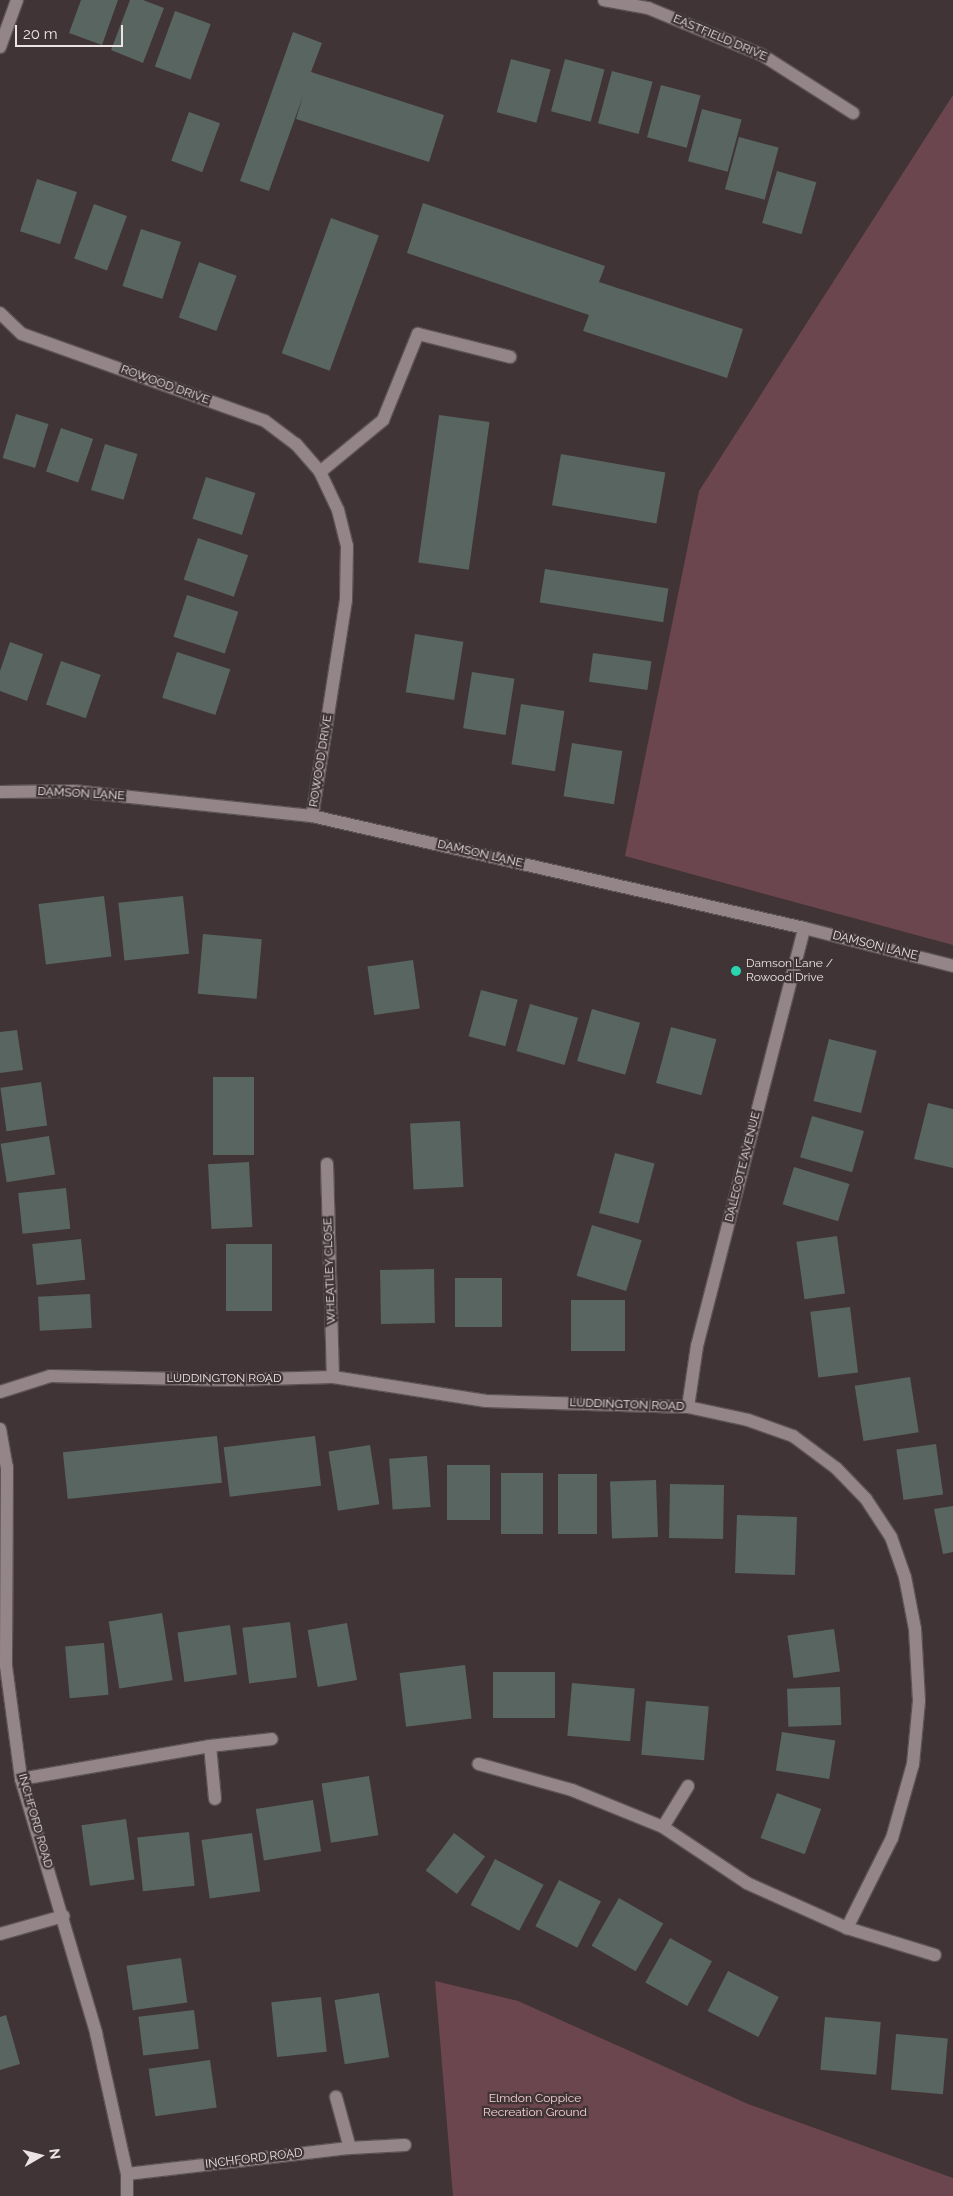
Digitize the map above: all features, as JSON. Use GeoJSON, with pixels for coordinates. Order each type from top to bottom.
{"type":"FeatureCollection","features":[{"type":"Feature","properties":{"kind":"street"},"geometry":{"type":"LineString","coordinates":[[0,47],[17,0]]}},
{"type":"Feature","properties":{"kind":"street","name":"EASTFIELD DRIVE"},"geometry":{"type":"LineString","coordinates":[[604,0],[648,8],[762,55],[853,113]]}},
{"type":"Feature","properties":{"kind":"street","name":"ROWOOD DRIVE"},"geometry":{"type":"LineString","coordinates":[[0,313],[22,334],[265,421],[296,444],[320,472],[338,510],[346,546],[346,600],[312,816]]}},
{"type":"Feature","properties":{"kind":"street"},"geometry":{"type":"LineString","coordinates":[[320,472],[384,420],[418,334],[510,357]]}},
{"type":"Feature","properties":{"kind":"street","name":"DAMSON LANE"},"geometry":{"type":"LineString","coordinates":[[0,792],[73,791],[312,816],[804,928],[953,966]]}},
{"type":"Feature","properties":{"kind":"street","name":"DALECOTE AVENUE"},"geometry":{"type":"LineString","coordinates":[[688,1407],[697,1346],[804,928]]}},
{"type":"Feature","properties":{"kind":"street","name":"WHEATLEY CLOSE"},"geometry":{"type":"LineString","coordinates":[[327,1164],[333,1377]]}},
{"type":"Feature","properties":{"kind":"street","name":"LUDDINGTON ROAD"},"geometry":{"type":"LineString","coordinates":[[0,1392],[50,1376],[231,1380],[333,1377],[486,1401],[688,1407],[748,1420],[793,1436],[836,1468],[866,1499],[891,1537],[905,1577],[915,1630],[919,1701],[913,1764],[892,1838],[847,1928]]}},
{"type":"Feature","properties":{"kind":"street","name":"INCHFORD ROAD"},"geometry":{"type":"LineString","coordinates":[[0,1429],[7,1467],[6,1666],[21,1779],[96,2033],[127,2174],[127,2196]]}},
{"type":"Feature","properties":{"kind":"street"},"geometry":{"type":"LineString","coordinates":[[21,1779],[210,1746],[272,1739]]}},
{"type":"Feature","properties":{"kind":"street"},"geometry":{"type":"LineString","coordinates":[[210,1746],[215,1799]]}},
{"type":"Feature","properties":{"kind":"street"},"geometry":{"type":"LineString","coordinates":[[479,1764],[572,1790],[662,1827],[747,1883],[847,1928],[935,1955]]}},
{"type":"Feature","properties":{"kind":"street"},"geometry":{"type":"LineString","coordinates":[[662,1827],[688,1786]]}},
{"type":"Feature","properties":{"kind":"street"},"geometry":{"type":"LineString","coordinates":[[0,1934],[63,1916]]}},
{"type":"Feature","properties":{"kind":"street"},"geometry":{"type":"LineString","coordinates":[[336,2097],[350,2148]]}},
{"type":"Feature","properties":{"kind":"street","name":"INCHFORD ROAD"},"geometry":{"type":"LineString","coordinates":[[127,2174],[350,2148],[404,2145]]}},
{"type":"Feature","properties":{"kind":"green space"},"geometry":{"type":"Polygon","coordinates":[[[953,95],[953,945],[625,856],[699,491],[953,95]]]}},
{"type":"Feature","properties":{"kind":"green space","name":"Elmdon Coppice Recreation Ground"},"geometry":{"type":"Polygon","coordinates":[[[435,1981],[518,2001],[748,2104],[953,2178],[953,2196],[453,2196],[435,1981]]]}},
{"type":"Feature","properties":{"kind":"building"},"geometry":{"type":"Polygon","coordinates":[[[81,0],[118,0],[102,45],[69,33],[81,0]]]}},
{"type":"Feature","properties":{"kind":"building"},"geometry":{"type":"Polygon","coordinates":[[[130,0],[143,0],[164,8],[143,63],[111,50],[130,0]]]}},
{"type":"Feature","properties":{"kind":"building"},"geometry":{"type":"Polygon","coordinates":[[[175,11],[211,24],[191,79],[155,66],[175,11]]]}},
{"type":"Feature","properties":{"kind":"building"},"geometry":{"type":"Polygon","coordinates":[[[293,32],[322,43],[311,72],[444,115],[429,162],[296,119],[303,96],[269,191],[240,181],[293,32]]]}},
{"type":"Feature","properties":{"kind":"building"},"geometry":{"type":"Polygon","coordinates":[[[511,59],[551,70],[536,123],[497,112],[511,59]]]}},
{"type":"Feature","properties":{"kind":"building"},"geometry":{"type":"Polygon","coordinates":[[[565,59],[605,70],[591,122],[551,111],[565,59]]]}},
{"type":"Feature","properties":{"kind":"building"},"geometry":{"type":"Polygon","coordinates":[[[612,71],[653,82],[639,134],[598,123],[612,71]]]}},
{"type":"Feature","properties":{"kind":"building"},"geometry":{"type":"Polygon","coordinates":[[[661,85],[701,96],[687,148],[647,137],[661,85]]]}},
{"type":"Feature","properties":{"kind":"building"},"geometry":{"type":"Polygon","coordinates":[[[702,109],[742,120],[728,172],[688,161],[702,109]]]}},
{"type":"Feature","properties":{"kind":"building"},"geometry":{"type":"Polygon","coordinates":[[[189,112],[220,123],[202,172],[171,161],[189,112]]]}},
{"type":"Feature","properties":{"kind":"building"},"geometry":{"type":"Polygon","coordinates":[[[739,137],[779,148],[765,200],[725,189],[739,137]]]}},
{"type":"Feature","properties":{"kind":"building"},"geometry":{"type":"Polygon","coordinates":[[[777,171],[816,182],[802,234],[762,223],[777,171]]]}},
{"type":"Feature","properties":{"kind":"building"},"geometry":{"type":"Polygon","coordinates":[[[37,179],[77,192],[60,244],[20,231],[37,179]]]}},
{"type":"Feature","properties":{"kind":"building"},"geometry":{"type":"Polygon","coordinates":[[[423,203],[605,266],[599,282],[743,329],[727,378],[583,331],[589,315],[407,253],[423,203]]]}},
{"type":"Feature","properties":{"kind":"building"},"geometry":{"type":"Polygon","coordinates":[[[94,204],[127,216],[107,270],[74,259],[94,204]]]}},
{"type":"Feature","properties":{"kind":"building"},"geometry":{"type":"Polygon","coordinates":[[[331,218],[379,235],[330,371],[282,353],[331,218]]]}},
{"type":"Feature","properties":{"kind":"building"},"geometry":{"type":"Polygon","coordinates":[[[141,229],[181,242],[162,299],[122,286],[141,229]]]}},
{"type":"Feature","properties":{"kind":"building"},"geometry":{"type":"Polygon","coordinates":[[[199,262],[237,276],[216,331],[179,317],[199,262]]]}},
{"type":"Feature","properties":{"kind":"building"},"geometry":{"type":"Polygon","coordinates":[[[16,414],[49,424],[35,468],[3,458],[16,414]]]}},
{"type":"Feature","properties":{"kind":"building"},"geometry":{"type":"Polygon","coordinates":[[[439,415],[490,422],[469,570],[418,563],[439,415]]]}},
{"type":"Feature","properties":{"kind":"building"},"geometry":{"type":"Polygon","coordinates":[[[61,428],[93,439],[78,483],[46,471],[61,428]]]}},
{"type":"Feature","properties":{"kind":"building"},"geometry":{"type":"Polygon","coordinates":[[[105,444],[138,454],[123,500],[91,490],[105,444]]]}},
{"type":"Feature","properties":{"kind":"building"},"geometry":{"type":"Polygon","coordinates":[[[561,454],[665,472],[656,524],[552,505],[561,454]]]}},
{"type":"Feature","properties":{"kind":"building"},"geometry":{"type":"Polygon","coordinates":[[[206,477],[255,493],[242,535],[192,519],[206,477]]]}},
{"type":"Feature","properties":{"kind":"building"},"geometry":{"type":"Polygon","coordinates":[[[198,538],[248,555],[234,597],[184,580],[198,538]]]}},
{"type":"Feature","properties":{"kind":"building"},"geometry":{"type":"Polygon","coordinates":[[[545,569],[668,589],[663,622],[540,603],[545,569]]]}},
{"type":"Feature","properties":{"kind":"building"},"geometry":{"type":"Polygon","coordinates":[[[187,595],[238,612],[225,654],[173,637],[187,595]]]}},
{"type":"Feature","properties":{"kind":"building"},"geometry":{"type":"Polygon","coordinates":[[[415,634],[463,642],[454,700],[406,692],[415,634]]]}},
{"type":"Feature","properties":{"kind":"building"},"geometry":{"type":"Polygon","coordinates":[[[10,642],[43,654],[27,701],[0,691],[0,671],[10,642]]]}},
{"type":"Feature","properties":{"kind":"building"},"geometry":{"type":"Polygon","coordinates":[[[177,652],[230,669],[215,715],[162,698],[177,652]]]}},
{"type":"Feature","properties":{"kind":"building"},"geometry":{"type":"Polygon","coordinates":[[[593,653],[651,661],[647,690],[589,682],[593,653]]]}},
{"type":"Feature","properties":{"kind":"building"},"geometry":{"type":"Polygon","coordinates":[[[61,661],[101,675],[86,718],[46,704],[61,661]]]}},
{"type":"Feature","properties":{"kind":"building"},"geometry":{"type":"Polygon","coordinates":[[[472,672],[514,679],[506,735],[463,728],[472,672]]]}},
{"type":"Feature","properties":{"kind":"building"},"geometry":{"type":"Polygon","coordinates":[[[521,704],[564,711],[555,771],[511,764],[521,704]]]}},
{"type":"Feature","properties":{"kind":"building"},"geometry":{"type":"Polygon","coordinates":[[[572,743],[622,751],[614,804],[564,796],[572,743]]]}},
{"type":"Feature","properties":{"kind":"building"},"geometry":{"type":"Polygon","coordinates":[[[104,896],[111,957],[46,965],[38,904],[104,896]]]}},
{"type":"Feature","properties":{"kind":"building"},"geometry":{"type":"Polygon","coordinates":[[[183,896],[189,954],[124,960],[118,903],[183,896]]]}},
{"type":"Feature","properties":{"kind":"building"},"geometry":{"type":"Polygon","coordinates":[[[203,934],[262,939],[257,999],[198,994],[203,934]]]}},
{"type":"Feature","properties":{"kind":"building"},"geometry":{"type":"Polygon","coordinates":[[[413,960],[420,1009],[374,1015],[367,966],[413,960]]]}},
{"type":"Feature","properties":{"kind":"building"},"geometry":{"type":"Polygon","coordinates":[[[481,990],[518,1000],[505,1046],[469,1036],[481,990]]]}},
{"type":"Feature","properties":{"kind":"building"},"geometry":{"type":"Polygon","coordinates":[[[530,1004],[578,1018],[565,1065],[516,1051],[530,1004]]]}},
{"type":"Feature","properties":{"kind":"building"},"geometry":{"type":"Polygon","coordinates":[[[592,1009],[640,1023],[625,1075],[577,1061],[592,1009]]]}},
{"type":"Feature","properties":{"kind":"building"},"geometry":{"type":"Polygon","coordinates":[[[671,1027],[716,1039],[701,1095],[656,1083],[671,1027]]]}},
{"type":"Feature","properties":{"kind":"building"},"geometry":{"type":"Polygon","coordinates":[[[17,1030],[23,1070],[0,1073],[0,1032],[17,1030]]]}},
{"type":"Feature","properties":{"kind":"building"},"geometry":{"type":"Polygon","coordinates":[[[829,1039],[877,1051],[861,1113],[814,1101],[829,1039]]]}},
{"type":"Feature","properties":{"kind":"building"},"geometry":{"type":"Polygon","coordinates":[[[213,1077],[254,1077],[254,1155],[213,1155],[213,1077]]]}},
{"type":"Feature","properties":{"kind":"building"},"geometry":{"type":"Polygon","coordinates":[[[41,1082],[47,1126],[7,1131],[0,1088],[41,1082]]]}},
{"type":"Feature","properties":{"kind":"building"},"geometry":{"type":"Polygon","coordinates":[[[928,1103],[953,1109],[953,1168],[914,1159],[928,1103]]]}},
{"type":"Feature","properties":{"kind":"building"},"geometry":{"type":"Polygon","coordinates":[[[812,1116],[864,1131],[852,1172],[800,1157],[812,1116]]]}},
{"type":"Feature","properties":{"kind":"building"},"geometry":{"type":"Polygon","coordinates":[[[460,1121],[463,1187],[414,1190],[410,1124],[460,1121]]]}},
{"type":"Feature","properties":{"kind":"building"},"geometry":{"type":"Polygon","coordinates":[[[49,1136],[55,1175],[7,1182],[1,1144],[49,1136]]]}},
{"type":"Feature","properties":{"kind":"building"},"geometry":{"type":"Polygon","coordinates":[[[615,1153],[655,1164],[639,1223],[599,1213],[615,1153]]]}},
{"type":"Feature","properties":{"kind":"building"},"geometry":{"type":"Polygon","coordinates":[[[249,1162],[252,1227],[211,1229],[208,1164],[249,1162]]]}},
{"type":"Feature","properties":{"kind":"building"},"geometry":{"type":"Polygon","coordinates":[[[794,1167],[849,1184],[838,1221],[783,1204],[794,1167]]]}},
{"type":"Feature","properties":{"kind":"building"},"geometry":{"type":"Polygon","coordinates":[[[66,1188],[70,1229],[23,1234],[18,1193],[66,1188]]]}},
{"type":"Feature","properties":{"kind":"building"},"geometry":{"type":"Polygon","coordinates":[[[592,1225],[642,1240],[626,1291],[577,1276],[592,1225]]]}},
{"type":"Feature","properties":{"kind":"building"},"geometry":{"type":"Polygon","coordinates":[[[837,1236],[845,1293],[804,1299],[796,1242],[837,1236]]]}},
{"type":"Feature","properties":{"kind":"building"},"geometry":{"type":"Polygon","coordinates":[[[81,1239],[85,1280],[37,1285],[32,1244],[81,1239]]]}},
{"type":"Feature","properties":{"kind":"building"},"geometry":{"type":"Polygon","coordinates":[[[226,1244],[272,1244],[272,1311],[226,1311],[226,1244]]]}},
{"type":"Feature","properties":{"kind":"building"},"geometry":{"type":"Polygon","coordinates":[[[434,1269],[435,1323],[381,1324],[380,1270],[434,1269]]]}},
{"type":"Feature","properties":{"kind":"building"},"geometry":{"type":"Polygon","coordinates":[[[455,1278],[502,1278],[502,1327],[455,1327],[455,1278]]]}},
{"type":"Feature","properties":{"kind":"building"},"geometry":{"type":"Polygon","coordinates":[[[90,1294],[92,1328],[40,1331],[38,1297],[90,1294]]]}},
{"type":"Feature","properties":{"kind":"building"},"geometry":{"type":"Polygon","coordinates":[[[571,1300],[625,1300],[625,1351],[571,1351],[571,1300]]]}},
{"type":"Feature","properties":{"kind":"building"},"geometry":{"type":"Polygon","coordinates":[[[850,1307],[858,1373],[818,1377],[810,1312],[850,1307]]]}},
{"type":"Feature","properties":{"kind":"building"},"geometry":{"type":"Polygon","coordinates":[[[910,1377],[919,1432],[863,1441],[855,1386],[910,1377]]]}},
{"type":"Feature","properties":{"kind":"building"},"geometry":{"type":"Polygon","coordinates":[[[217,1436],[222,1483],[68,1499],[63,1452],[217,1436]]]}},
{"type":"Feature","properties":{"kind":"building"},"geometry":{"type":"Polygon","coordinates":[[[315,1436],[321,1486],[230,1497],[224,1447],[315,1436]]]}},
{"type":"Feature","properties":{"kind":"building"},"geometry":{"type":"Polygon","coordinates":[[[936,1444],[943,1495],[903,1500],[896,1450],[936,1444]]]}},
{"type":"Feature","properties":{"kind":"building"},"geometry":{"type":"Polygon","coordinates":[[[370,1445],[379,1504],[338,1511],[329,1452],[370,1445]]]}},
{"type":"Feature","properties":{"kind":"building"},"geometry":{"type":"Polygon","coordinates":[[[427,1456],[431,1507],[393,1510],[389,1459],[427,1456]]]}},
{"type":"Feature","properties":{"kind":"building"},"geometry":{"type":"Polygon","coordinates":[[[447,1465],[490,1465],[490,1520],[447,1520],[447,1465]]]}},
{"type":"Feature","properties":{"kind":"building"},"geometry":{"type":"Polygon","coordinates":[[[501,1473],[543,1473],[543,1534],[501,1534],[501,1473]]]}},
{"type":"Feature","properties":{"kind":"building"},"geometry":{"type":"Polygon","coordinates":[[[558,1474],[597,1474],[597,1534],[558,1534],[558,1474]]]}},
{"type":"Feature","properties":{"kind":"building"},"geometry":{"type":"Polygon","coordinates":[[[656,1480],[658,1537],[612,1539],[610,1482],[656,1480]]]}},
{"type":"Feature","properties":{"kind":"building"},"geometry":{"type":"Polygon","coordinates":[[[670,1484],[724,1485],[723,1539],[669,1538],[670,1484]]]}},
{"type":"Feature","properties":{"kind":"building"},"geometry":{"type":"Polygon","coordinates":[[[953,1506],[953,1552],[943,1554],[934,1509],[953,1506]]]}},
{"type":"Feature","properties":{"kind":"building"},"geometry":{"type":"Polygon","coordinates":[[[737,1515],[797,1517],[795,1575],[735,1573],[737,1515]]]}},
{"type":"Feature","properties":{"kind":"building"},"geometry":{"type":"Polygon","coordinates":[[[162,1613],[173,1680],[119,1689],[109,1621],[162,1613]]]}},
{"type":"Feature","properties":{"kind":"building"},"geometry":{"type":"Polygon","coordinates":[[[290,1622],[297,1678],[249,1683],[242,1628],[290,1622]]]}},
{"type":"Feature","properties":{"kind":"building"},"geometry":{"type":"Polygon","coordinates":[[[347,1623],[357,1680],[318,1687],[308,1630],[347,1623]]]}},
{"type":"Feature","properties":{"kind":"building"},"geometry":{"type":"Polygon","coordinates":[[[230,1625],[237,1675],[184,1682],[178,1632],[230,1625]]]}},
{"type":"Feature","properties":{"kind":"building"},"geometry":{"type":"Polygon","coordinates":[[[834,1629],[840,1672],[793,1678],[787,1636],[834,1629]]]}},
{"type":"Feature","properties":{"kind":"building"},"geometry":{"type":"Polygon","coordinates":[[[104,1643],[109,1695],[70,1698],[65,1646],[104,1643]]]}},
{"type":"Feature","properties":{"kind":"building"},"geometry":{"type":"Polygon","coordinates":[[[465,1665],[472,1719],[406,1727],[399,1673],[465,1665]]]}},
{"type":"Feature","properties":{"kind":"building"},"geometry":{"type":"Polygon","coordinates":[[[493,1672],[555,1672],[555,1718],[493,1718],[493,1672]]]}},
{"type":"Feature","properties":{"kind":"building"},"geometry":{"type":"Polygon","coordinates":[[[572,1683],[635,1688],[630,1741],[567,1736],[572,1683]]]}},
{"type":"Feature","properties":{"kind":"building"},"geometry":{"type":"Polygon","coordinates":[[[840,1687],[841,1725],[788,1727],[787,1689],[840,1687]]]}},
{"type":"Feature","properties":{"kind":"building"},"geometry":{"type":"Polygon","coordinates":[[[646,1701],[709,1706],[704,1760],[641,1755],[646,1701]]]}},
{"type":"Feature","properties":{"kind":"building"},"geometry":{"type":"Polygon","coordinates":[[[782,1732],[835,1740],[829,1779],[776,1771],[782,1732]]]}},
{"type":"Feature","properties":{"kind":"building"},"geometry":{"type":"Polygon","coordinates":[[[369,1776],[378,1835],[331,1843],[322,1784],[369,1776]]]}},
{"type":"Feature","properties":{"kind":"building"},"geometry":{"type":"Polygon","coordinates":[[[777,1793],[821,1809],[805,1854],[761,1838],[777,1793]]]}},
{"type":"Feature","properties":{"kind":"building"},"geometry":{"type":"Polygon","coordinates":[[[313,1800],[321,1851],[264,1860],[256,1809],[313,1800]]]}},
{"type":"Feature","properties":{"kind":"building"},"geometry":{"type":"Polygon","coordinates":[[[126,1819],[134,1879],[90,1886],[81,1825],[126,1819]]]}},
{"type":"Feature","properties":{"kind":"building"},"geometry":{"type":"Polygon","coordinates":[[[189,1832],[195,1886],[143,1891],[137,1837],[189,1832]]]}},
{"type":"Feature","properties":{"kind":"building"},"geometry":{"type":"Polygon","coordinates":[[[252,1833],[260,1891],[210,1899],[201,1840],[252,1833]]]}},
{"type":"Feature","properties":{"kind":"building"},"geometry":{"type":"Polygon","coordinates":[[[454,1833],[485,1856],[457,1894],[426,1871],[454,1833]]]}},
{"type":"Feature","properties":{"kind":"building"},"geometry":{"type":"Polygon","coordinates":[[[495,1859],[544,1885],[519,1931],[471,1905],[495,1859]]]}},
{"type":"Feature","properties":{"kind":"building"},"geometry":{"type":"Polygon","coordinates":[[[559,1880],[601,1901],[577,1948],[535,1926],[559,1880]]]}},
{"type":"Feature","properties":{"kind":"building"},"geometry":{"type":"Polygon","coordinates":[[[619,1898],[663,1924],[636,1971],[592,1946],[619,1898]]]}},
{"type":"Feature","properties":{"kind":"building"},"geometry":{"type":"Polygon","coordinates":[[[670,1938],[712,1961],[687,2006],[645,1983],[670,1938]]]}},
{"type":"Feature","properties":{"kind":"building"},"geometry":{"type":"Polygon","coordinates":[[[181,1958],[187,2003],[133,2010],[127,1966],[181,1958]]]}},
{"type":"Feature","properties":{"kind":"building"},"geometry":{"type":"Polygon","coordinates":[[[728,1971],[779,1997],[758,2037],[708,2011],[728,1971]]]}},
{"type":"Feature","properties":{"kind":"building"},"geometry":{"type":"Polygon","coordinates":[[[379,1993],[389,2057],[345,2064],[335,2000],[379,1993]]]}},
{"type":"Feature","properties":{"kind":"building"},"geometry":{"type":"Polygon","coordinates":[[[321,1997],[327,2052],[277,2057],[271,2002],[321,1997]]]}},
{"type":"Feature","properties":{"kind":"building"},"geometry":{"type":"Polygon","coordinates":[[[194,2010],[199,2049],[143,2056],[138,2017],[194,2010]]]}},
{"type":"Feature","properties":{"kind":"building"},"geometry":{"type":"Polygon","coordinates":[[[6,2015],[20,2064],[0,2070],[0,2017],[6,2015]]]}},
{"type":"Feature","properties":{"kind":"building"},"geometry":{"type":"Polygon","coordinates":[[[825,2017],[881,2022],[876,2075],[820,2070],[825,2017]]]}},
{"type":"Feature","properties":{"kind":"building"},"geometry":{"type":"Polygon","coordinates":[[[896,2034],[948,2039],[943,2094],[891,2090],[896,2034]]]}},
{"type":"Feature","properties":{"kind":"building"},"geometry":{"type":"Polygon","coordinates":[[[210,2060],[217,2108],[155,2116],[149,2069],[210,2060]]]}},
{"type":"Feature","properties":{"kind":"place","name":"Damson Lane / Rowood Drive"},"geometry":{"type":"Point","coordinates":[736,971]}}]}
